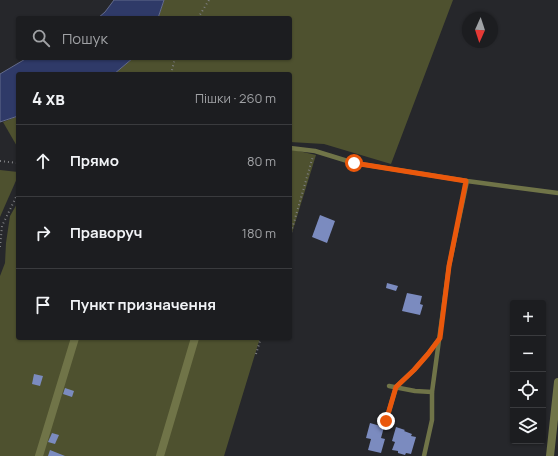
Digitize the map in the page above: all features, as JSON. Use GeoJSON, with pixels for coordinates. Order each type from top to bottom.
{"type":"FeatureCollection","features":[{"type":"Feature","properties":{"kind":"street"},"geometry":{"type":"LineString","coordinates":[[39,456],[74,340]]}},
{"type":"Feature","properties":{"kind":"street"},"geometry":{"type":"LineString","coordinates":[[160,456],[194,340]]}},
{"type":"Feature","properties":{"kind":"street"},"geometry":{"type":"LineString","coordinates":[[550,456],[558,382]]}},
{"type":"Feature","properties":{"kind":"lane"},"geometry":{"type":"LineString","coordinates":[[292,148],[314,151],[354,163],[466,181],[558,193]]}},
{"type":"Feature","properties":{"kind":"lane"},"geometry":{"type":"LineString","coordinates":[[424,456],[432,420],[432,392],[449,266],[466,181]]}},
{"type":"Feature","properties":{"kind":"lane"},"geometry":{"type":"LineString","coordinates":[[386,421],[396,387],[424,360],[440,338]]}},
{"type":"Feature","properties":{"kind":"lane"},"geometry":{"type":"LineString","coordinates":[[389,386],[415,391],[432,392]]}},
{"type":"Feature","properties":{"kind":"path"},"geometry":{"type":"LineString","coordinates":[[199,16],[209,0]]}},
{"type":"Feature","properties":{"kind":"path"},"geometry":{"type":"LineString","coordinates":[[172,72],[174,60]]}},
{"type":"Feature","properties":{"kind":"path"},"geometry":{"type":"LineString","coordinates":[[292,229],[314,151]]}},
{"type":"Feature","properties":{"kind":"path"},"geometry":{"type":"LineString","coordinates":[[0,161],[16,163]]}},
{"type":"Feature","properties":{"kind":"path"},"geometry":{"type":"LineString","coordinates":[[0,247],[1,227],[16,197]]}},
{"type":"Feature","properties":{"kind":"path"},"geometry":{"type":"LineString","coordinates":[[256,354],[260,340]]}},
{"type":"Feature","properties":{"kind":"green space"},"geometry":{"type":"Polygon","coordinates":[[[164,0],[453,0],[391,164],[324,144],[292,142],[292,72],[116,72],[131,60],[292,60],[292,16],[159,16],[164,0]]]}},
{"type":"Feature","properties":{"kind":"green space"},"geometry":{"type":"Polygon","coordinates":[[[16,117],[16,145],[3,122],[16,117]]]}},
{"type":"Feature","properties":{"kind":"green space"},"geometry":{"type":"Polygon","coordinates":[[[292,149],[316,155],[292,233],[292,149]]]}},
{"type":"Feature","properties":{"kind":"green space"},"geometry":{"type":"Polygon","coordinates":[[[0,170],[16,172],[16,181],[0,217],[0,170]]]}},
{"type":"Feature","properties":{"kind":"green space"},"geometry":{"type":"Polygon","coordinates":[[[16,206],[16,340],[259,340],[224,456],[0,456],[0,276],[5,263],[10,216],[16,206]]]}},
{"type":"Feature","properties":{"kind":"water"},"geometry":{"type":"Polygon","coordinates":[[[114,0],[164,0],[159,16],[100,16],[114,0]]]}},
{"type":"Feature","properties":{"kind":"water"},"geometry":{"type":"Polygon","coordinates":[[[24,60],[131,60],[116,72],[16,72],[16,117],[0,122],[0,74],[24,60]]]}},
{"type":"Feature","properties":{"kind":"building"},"geometry":{"type":"Polygon","coordinates":[[[320,215],[335,221],[327,243],[312,237],[320,215]]]}},
{"type":"Feature","properties":{"kind":"building"},"geometry":{"type":"Polygon","coordinates":[[[387,283],[398,286],[396,291],[386,288],[387,283]]]}},
{"type":"Feature","properties":{"kind":"building"},"geometry":{"type":"Polygon","coordinates":[[[407,293],[422,296],[420,304],[423,305],[420,315],[402,311],[407,293]]]}},
{"type":"Feature","properties":{"kind":"building"},"geometry":{"type":"Polygon","coordinates":[[[34,374],[43,376],[40,386],[32,384],[34,374]]]}},
{"type":"Feature","properties":{"kind":"building"},"geometry":{"type":"Polygon","coordinates":[[[65,388],[74,391],[72,397],[63,394],[65,388]]]}},
{"type":"Feature","properties":{"kind":"building"},"geometry":{"type":"Polygon","coordinates":[[[370,423],[384,427],[381,438],[385,439],[381,453],[368,450],[371,439],[366,438],[370,423]]]}},
{"type":"Feature","properties":{"kind":"building"},"geometry":{"type":"Polygon","coordinates":[[[396,427],[412,434],[411,436],[416,437],[411,454],[406,453],[405,455],[398,453],[398,451],[392,450],[395,442],[392,441],[396,427]]]}},
{"type":"Feature","properties":{"kind":"building"},"geometry":{"type":"Polygon","coordinates":[[[52,433],[59,435],[55,444],[48,442],[52,433]]]}},
{"type":"Feature","properties":{"kind":"building"},"geometry":{"type":"Polygon","coordinates":[[[50,450],[65,456],[48,456],[50,450]]]}},
{"type":"Feature","properties":{"kind":"route"},"geometry":{"type":"LineString","coordinates":[[354,163],[466,181],[449,266],[440,338],[414,370],[396,387],[386,421]]}}]}
